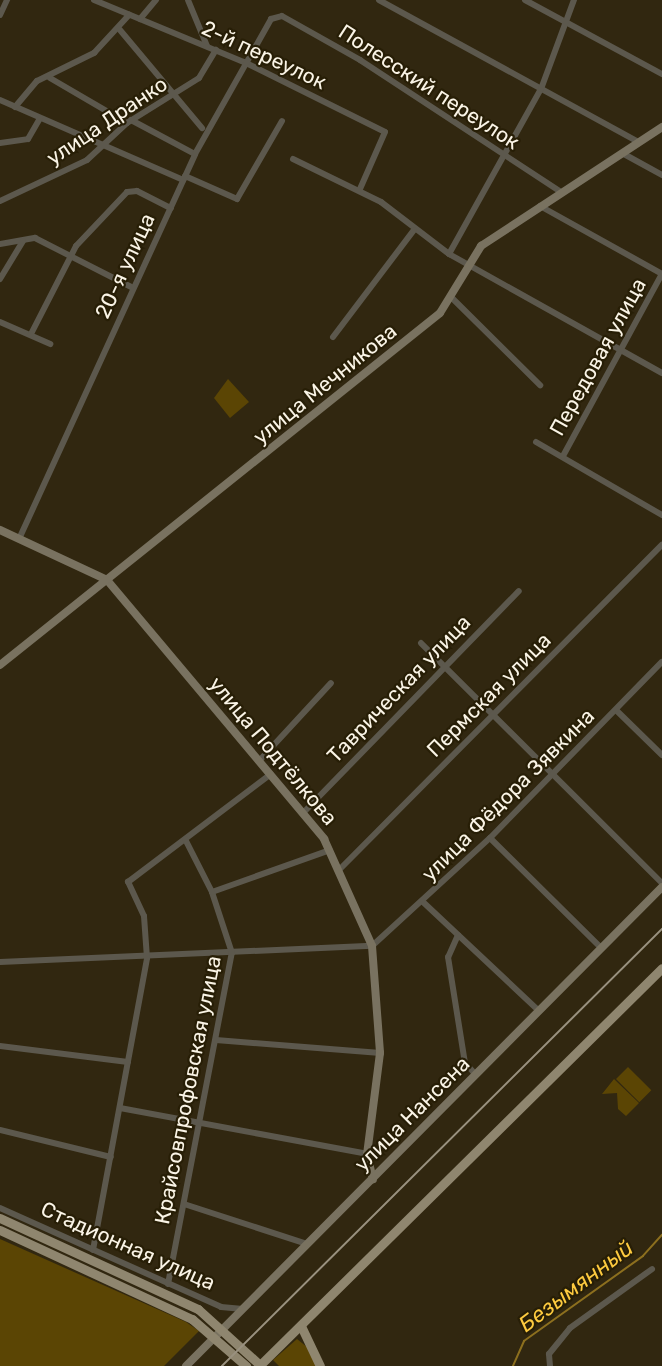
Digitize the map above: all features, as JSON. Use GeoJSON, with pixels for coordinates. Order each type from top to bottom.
{"type":"FeatureCollection","features":[{"type":"Feature","properties":{"kind":"main road","name":"улица Мечникова"},"geometry":{"type":"LineString","coordinates":[[0,665],[387,358],[440,313],[466,262],[481,246],[662,127]]}},
{"type":"Feature","properties":{"kind":"main road"},"geometry":{"type":"LineString","coordinates":[[0,530],[107,580]]}},
{"type":"Feature","properties":{"kind":"main road","name":"улица Подтёлкова"},"geometry":{"type":"LineString","coordinates":[[107,580],[304,812],[340,869],[372,946],[380,1053],[367,1154],[373,1179]]}},
{"type":"Feature","properties":{"kind":"main road","name":"улица Нансена"},"geometry":{"type":"LineString","coordinates":[[186,1366],[662,885]]}},
{"type":"Feature","properties":{"kind":"main road"},"geometry":{"type":"LineString","coordinates":[[260,1366],[662,968]]}},
{"type":"Feature","properties":{"kind":"main road","name":"Стадионная улица"},"geometry":{"type":"LineString","coordinates":[[0,1218],[213,1319],[260,1366]]}},
{"type":"Feature","properties":{"kind":"main road","name":"Стадионная улица"},"geometry":{"type":"LineString","coordinates":[[0,1230],[206,1327],[246,1366]]}},
{"type":"Feature","properties":{"kind":"main road"},"geometry":{"type":"LineString","coordinates":[[301,1326],[320,1366]]}},
{"type":"Feature","properties":{"kind":"street"},"geometry":{"type":"LineString","coordinates":[[0,15],[7,0]]}},
{"type":"Feature","properties":{"kind":"street","name":"2-й переулок"},"geometry":{"type":"LineString","coordinates":[[94,0],[244,62],[385,132],[360,189]]}},
{"type":"Feature","properties":{"kind":"street"},"geometry":{"type":"LineString","coordinates":[[140,19],[156,0]]}},
{"type":"Feature","properties":{"kind":"street"},"geometry":{"type":"LineString","coordinates":[[188,0],[207,46]]}},
{"type":"Feature","properties":{"kind":"street"},"geometry":{"type":"LineString","coordinates":[[379,0],[638,142]]}},
{"type":"Feature","properties":{"kind":"street"},"geometry":{"type":"LineString","coordinates":[[525,0],[566,20],[662,74]]}},
{"type":"Feature","properties":{"kind":"street"},"geometry":{"type":"LineString","coordinates":[[449,254],[506,157],[541,88],[574,0]]}},
{"type":"Feature","properties":{"kind":"street"},"geometry":{"type":"LineString","coordinates":[[15,107],[27,88],[94,53],[120,30],[129,15]]}},
{"type":"Feature","properties":{"kind":"street","name":"20-я улица"},"geometry":{"type":"LineString","coordinates":[[19,539],[131,287],[195,154],[244,62],[277,16]]}},
{"type":"Feature","properties":{"kind":"street","name":"Полесский переулок"},"geometry":{"type":"LineString","coordinates":[[277,16],[360,60],[561,192]]}},
{"type":"Feature","properties":{"kind":"street"},"geometry":{"type":"LineString","coordinates":[[120,30],[202,128]]}},
{"type":"Feature","properties":{"kind":"street","name":"улица Дранко"},"geometry":{"type":"LineString","coordinates":[[0,201],[87,160],[129,121],[175,95],[199,78],[216,50]]}},
{"type":"Feature","properties":{"kind":"street"},"geometry":{"type":"LineString","coordinates":[[50,78],[195,154]]}},
{"type":"Feature","properties":{"kind":"street"},"geometry":{"type":"LineString","coordinates":[[0,100],[237,199],[282,121]]}},
{"type":"Feature","properties":{"kind":"street"},"geometry":{"type":"LineString","coordinates":[[0,143],[28,139],[40,118]]}},
{"type":"Feature","properties":{"kind":"street"},"geometry":{"type":"LineString","coordinates":[[622,153],[662,175]]}},
{"type":"Feature","properties":{"kind":"street"},"geometry":{"type":"LineString","coordinates":[[293,159],[360,189],[449,254],[662,374]]}},
{"type":"Feature","properties":{"kind":"street"},"geometry":{"type":"LineString","coordinates":[[30,334],[71,255],[127,192],[137,191],[171,208]]}},
{"type":"Feature","properties":{"kind":"street"},"geometry":{"type":"LineString","coordinates":[[540,206],[662,274]]}},
{"type":"Feature","properties":{"kind":"street"},"geometry":{"type":"LineString","coordinates":[[333,337],[414,230]]}},
{"type":"Feature","properties":{"kind":"street"},"geometry":{"type":"LineString","coordinates":[[0,244],[35,238],[131,287]]}},
{"type":"Feature","properties":{"kind":"street"},"geometry":{"type":"LineString","coordinates":[[0,279],[23,241]]}},
{"type":"Feature","properties":{"kind":"street","name":"Передовая улица"},"geometry":{"type":"LineString","coordinates":[[563,456],[662,274]]}},
{"type":"Feature","properties":{"kind":"street"},"geometry":{"type":"LineString","coordinates":[[450,296],[540,386]]}},
{"type":"Feature","properties":{"kind":"street"},"geometry":{"type":"LineString","coordinates":[[0,322],[50,344]]}},
{"type":"Feature","properties":{"kind":"street"},"geometry":{"type":"LineString","coordinates":[[536,442],[662,515]]}},
{"type":"Feature","properties":{"kind":"street","name":"Пермская улица"},"geometry":{"type":"LineString","coordinates":[[340,869],[662,545]]}},
{"type":"Feature","properties":{"kind":"street","name":"Таврическая улица"},"geometry":{"type":"LineString","coordinates":[[304,812],[443,664],[519,591]]}},
{"type":"Feature","properties":{"kind":"street"},"geometry":{"type":"LineString","coordinates":[[421,643],[662,885]]}},
{"type":"Feature","properties":{"kind":"street","name":"улица Фёдора Зявкина"},"geometry":{"type":"LineString","coordinates":[[372,946],[423,902],[617,711],[662,662]]}},
{"type":"Feature","properties":{"kind":"street"},"geometry":{"type":"LineString","coordinates":[[259,761],[331,683]]}},
{"type":"Feature","properties":{"kind":"street"},"geometry":{"type":"LineString","coordinates":[[617,711],[662,756]]}},
{"type":"Feature","properties":{"kind":"street"},"geometry":{"type":"LineString","coordinates":[[93,1250],[147,958],[144,916],[128,882],[271,774]]}},
{"type":"Feature","properties":{"kind":"street"},"geometry":{"type":"LineString","coordinates":[[489,837],[601,948]]}},
{"type":"Feature","properties":{"kind":"street","name":"Крайсовпрофовская улица"},"geometry":{"type":"LineString","coordinates":[[168,1284],[232,953],[212,892],[185,839]]}},
{"type":"Feature","properties":{"kind":"street"},"geometry":{"type":"LineString","coordinates":[[212,892],[330,850]]}},
{"type":"Feature","properties":{"kind":"street"},"geometry":{"type":"LineString","coordinates":[[423,902],[539,1011]]}},
{"type":"Feature","properties":{"kind":"street"},"geometry":{"type":"LineString","coordinates":[[458,935],[448,957],[465,1063],[476,1075]]}},
{"type":"Feature","properties":{"kind":"street"},"geometry":{"type":"LineString","coordinates":[[0,962],[147,958],[372,946]]}},
{"type":"Feature","properties":{"kind":"street"},"geometry":{"type":"LineString","coordinates":[[216,1040],[380,1053]]}},
{"type":"Feature","properties":{"kind":"street"},"geometry":{"type":"LineString","coordinates":[[0,1046],[128,1062]]}},
{"type":"Feature","properties":{"kind":"street"},"geometry":{"type":"LineString","coordinates":[[120,1108],[367,1154]]}},
{"type":"Feature","properties":{"kind":"street"},"geometry":{"type":"LineString","coordinates":[[0,1130],[111,1157]]}},
{"type":"Feature","properties":{"kind":"street"},"geometry":{"type":"LineString","coordinates":[[184,1204],[307,1244]]}},
{"type":"Feature","properties":{"kind":"street","name":"Стадионная улица"},"geometry":{"type":"LineString","coordinates":[[0,1208],[221,1307],[243,1309]]}},
{"type":"Feature","properties":{"kind":"street"},"geometry":{"type":"LineString","coordinates":[[550,1366],[549,1354],[570,1328],[652,1269]]}},
{"type":"Feature","properties":{"kind":"shaded area"},"geometry":{"type":"Polygon","coordinates":[[[228,379],[249,402],[230,418],[214,398],[228,379]]]}},
{"type":"Feature","properties":{"kind":"shaded area"},"geometry":{"type":"Polygon","coordinates":[[[628,1067],[651,1090],[639,1102],[616,1079],[628,1067]]]}},
{"type":"Feature","properties":{"kind":"shaded area"},"geometry":{"type":"Polygon","coordinates":[[[614,1079],[639,1103],[626,1116],[618,1109],[617,1093],[602,1094],[614,1079]]]}},
{"type":"Feature","properties":{"kind":"shaded area"},"geometry":{"type":"Polygon","coordinates":[[[0,1239],[186,1322],[199,1331],[164,1366],[0,1366],[0,1239]]]}},
{"type":"Feature","properties":{"kind":"shaded area"},"geometry":{"type":"Polygon","coordinates":[[[297,1339],[307,1347],[316,1366],[279,1366],[273,1360],[297,1339]]]}},
{"type":"Feature","properties":{"kind":"waterway","name":"Безымянный"},"geometry":{"type":"LineString","coordinates":[[513,1366],[524,1341],[643,1256],[662,1235]]}},
{"type":"Feature","properties":{"kind":"railway"},"geometry":{"type":"LineString","coordinates":[[222,1366],[662,929]]}}]}
